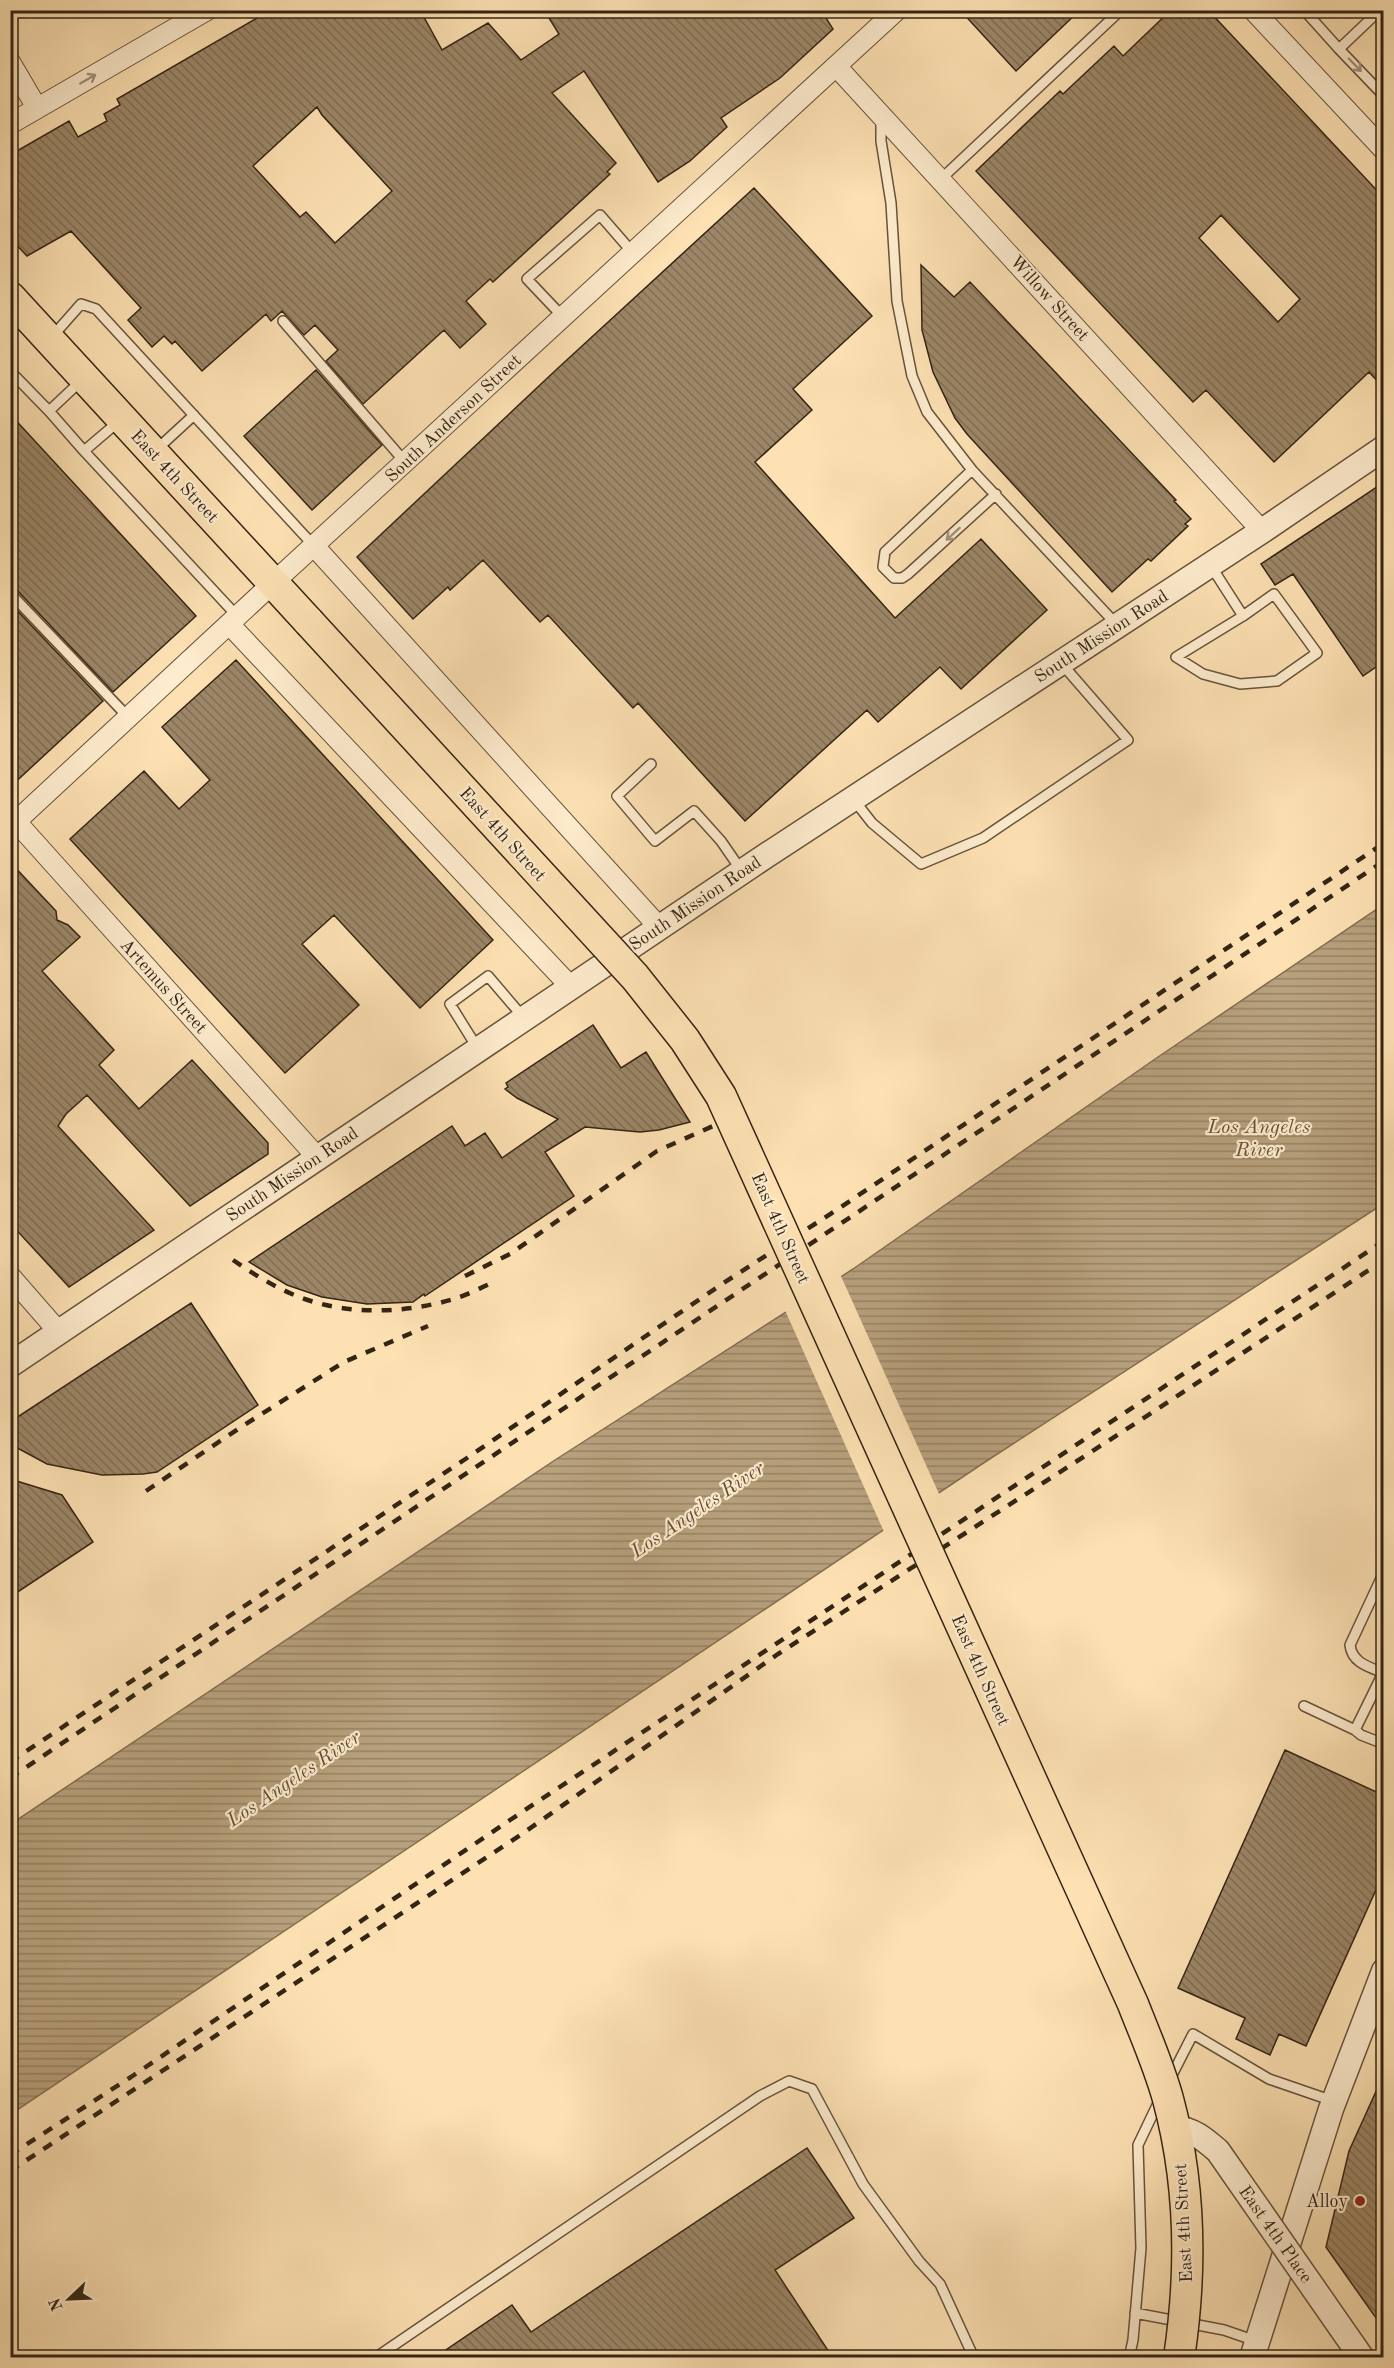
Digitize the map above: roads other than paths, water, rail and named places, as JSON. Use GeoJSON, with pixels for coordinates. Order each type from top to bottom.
{"type":"FeatureCollection","features":[{"type":"Feature","properties":{"kind":"main road","name":"East 4th Street"},"geometry":{"type":"LineString","coordinates":[[17,308],[50,339],[635,977],[666,1015],[712,1080],[1133,2004],[1162,2078],[1175,2128],[1184,2181],[1188,2235],[1188,2281],[1179,2358]]}},
{"type":"Feature","properties":{"kind":"street"},"geometry":{"type":"LineString","coordinates":[[10,124],[207,10]]}},
{"type":"Feature","properties":{"kind":"street","name":"South Anderson Street"},"geometry":{"type":"LineString","coordinates":[[13,821],[129,718],[897,10]]}},
{"type":"Feature","properties":{"kind":"street"},"geometry":{"type":"LineString","coordinates":[[1253,10],[1383,148]]}},
{"type":"Feature","properties":{"kind":"street"},"geometry":{"type":"LineString","coordinates":[[10,62],[37,108]]}},
{"type":"Feature","properties":{"kind":"street","name":"Willow Street"},"geometry":{"type":"LineString","coordinates":[[836,66],[1262,531]]}},
{"type":"Feature","properties":{"kind":"street","name":"South Mission Road"},"geometry":{"type":"LineString","coordinates":[[10,1365],[852,798],[1262,531],[1383,448]]}},
{"type":"Feature","properties":{"kind":"street"},"geometry":{"type":"LineString","coordinates":[[314,546],[659,927]]}},
{"type":"Feature","properties":{"kind":"street"},"geometry":{"type":"LineString","coordinates":[[234,621],[571,987]]}},
{"type":"Feature","properties":{"kind":"street","name":"Artemus Street"},"geometry":{"type":"LineString","coordinates":[[13,821],[317,1157]]}},
{"type":"Feature","properties":{"kind":"street"},"geometry":{"type":"LineString","coordinates":[[10,1276],[58,1331]]}},
{"type":"Feature","properties":{"kind":"street"},"geometry":{"type":"LineString","coordinates":[[1254,2349],[1333,2101],[1383,1971]]}},
{"type":"Feature","properties":{"kind":"street","name":"East 4th Place"},"geometry":{"type":"LineString","coordinates":[[1175,2128],[1187,2129],[1201,2136],[1218,2151],[1362,2358]]}},
{"type":"Feature","properties":{"kind":"lane"},"geometry":{"type":"LineString","coordinates":[[941,179],[1120,10]]}},
{"type":"Feature","properties":{"kind":"lane"},"geometry":{"type":"LineString","coordinates":[[1305,10],[1383,96]]}},
{"type":"Feature","properties":{"kind":"lane"},"geometry":{"type":"LineString","coordinates":[[1339,49],[1380,10]]}},
{"type":"Feature","properties":{"kind":"lane"},"geometry":{"type":"LineString","coordinates":[[881,115],[881,141],[891,203],[897,301],[912,376],[927,412],[972,470],[1117,625]]}},
{"type":"Feature","properties":{"kind":"lane"},"geometry":{"type":"LineString","coordinates":[[563,317],[527,279],[600,215],[633,253]]}},
{"type":"Feature","properties":{"kind":"lane"},"geometry":{"type":"LineString","coordinates":[[50,339],[81,304],[96,309],[314,546]]}},
{"type":"Feature","properties":{"kind":"lane"},"geometry":{"type":"LineString","coordinates":[[283,321],[405,462]]}},
{"type":"Feature","properties":{"kind":"lane"},"geometry":{"type":"LineString","coordinates":[[10,371],[234,621]]}},
{"type":"Feature","properties":{"kind":"lane"},"geometry":{"type":"LineString","coordinates":[[48,411],[84,377]]}},
{"type":"Feature","properties":{"kind":"lane"},"geometry":{"type":"LineString","coordinates":[[153,453],[194,415]]}},
{"type":"Feature","properties":{"kind":"lane"},"geometry":{"type":"LineString","coordinates":[[84,451],[122,418]]}},
{"type":"Feature","properties":{"kind":"lane"},"geometry":{"type":"LineString","coordinates":[[972,470],[885,552],[883,567],[894,578],[902,578],[909,574],[996,494]]}},
{"type":"Feature","properties":{"kind":"lane"},"geometry":{"type":"LineString","coordinates":[[1210,564],[1243,616]]}},
{"type":"Feature","properties":{"kind":"lane"},"geometry":{"type":"LineString","coordinates":[[10,593],[129,718]]}},
{"type":"Feature","properties":{"kind":"lane"},"geometry":{"type":"LineString","coordinates":[[1275,594],[1317,653],[1277,681],[1240,684],[1203,674],[1176,657],[1243,616],[1275,594]]}},
{"type":"Feature","properties":{"kind":"lane"},"geometry":{"type":"LineString","coordinates":[[852,798],[872,823],[921,864],[983,838],[1128,740],[1061,662]]}},
{"type":"Feature","properties":{"kind":"lane"},"geometry":{"type":"LineString","coordinates":[[651,764],[617,796],[655,841],[694,811],[721,841],[742,872]]}},
{"type":"Feature","properties":{"kind":"lane"},"geometry":{"type":"LineString","coordinates":[[478,1049],[450,1004],[488,976],[524,1018]]}},
{"type":"Feature","properties":{"kind":"lane"},"geometry":{"type":"LineString","coordinates":[[1355,1730],[1383,1673],[1359,1662],[1354,1657],[1350,1645],[1383,1572]]}},
{"type":"Feature","properties":{"kind":"lane"},"geometry":{"type":"LineString","coordinates":[[1304,1706],[1383,1744]]}},
{"type":"Feature","properties":{"kind":"lane"},"geometry":{"type":"LineString","coordinates":[[1129,2358],[1141,2248],[1138,2145],[1193,2034],[1269,2079],[1333,2101]]}},
{"type":"Feature","properties":{"kind":"lane"},"geometry":{"type":"LineString","coordinates":[[375,2358],[760,2096],[789,2081],[812,2089],[863,2184],[919,2261],[940,2284],[974,2358]]}},
{"type":"Feature","properties":{"kind":"lane"},"geometry":{"type":"LineString","coordinates":[[1135,2313],[1224,2330],[1254,2349]]}},
{"type":"Feature","properties":{"kind":"water","name":"Los Angeles River"},"geometry":{"type":"Polygon","coordinates":[[[1383,905],[1383,1204],[982,1464],[11,2114],[11,1824],[555,1460],[853,1269],[1158,1057],[1383,905]]]}},
{"type":"Feature","properties":{"kind":"railway"},"geometry":{"type":"LineString","coordinates":[[10,1762],[1384,843]]}},
{"type":"Feature","properties":{"kind":"railway"},"geometry":{"type":"LineString","coordinates":[[10,1778],[1384,861]]}},
{"type":"Feature","properties":{"kind":"railway"},"geometry":{"type":"LineString","coordinates":[[465,1276],[510,1254],[657,1151],[731,1118]]}},
{"type":"Feature","properties":{"kind":"railway"},"geometry":{"type":"LineString","coordinates":[[10,2155],[131,2077],[510,1820],[1384,1241]]}},
{"type":"Feature","properties":{"kind":"railway"},"geometry":{"type":"LineString","coordinates":[[233,1260],[292,1294],[311,1301],[352,1309],[414,1308],[459,1297],[492,1283]]}},
{"type":"Feature","properties":{"kind":"railway"},"geometry":{"type":"LineString","coordinates":[[10,2171],[522,1834],[778,1654],[1384,1260]]}},
{"type":"Feature","properties":{"kind":"railway"},"geometry":{"type":"LineString","coordinates":[[146,1491],[344,1362],[428,1326]]}},
{"type":"Feature","properties":{"kind":"place","name":"Alloy"},"geometry":{"type":"Point","coordinates":[1360,2201]}}]}
